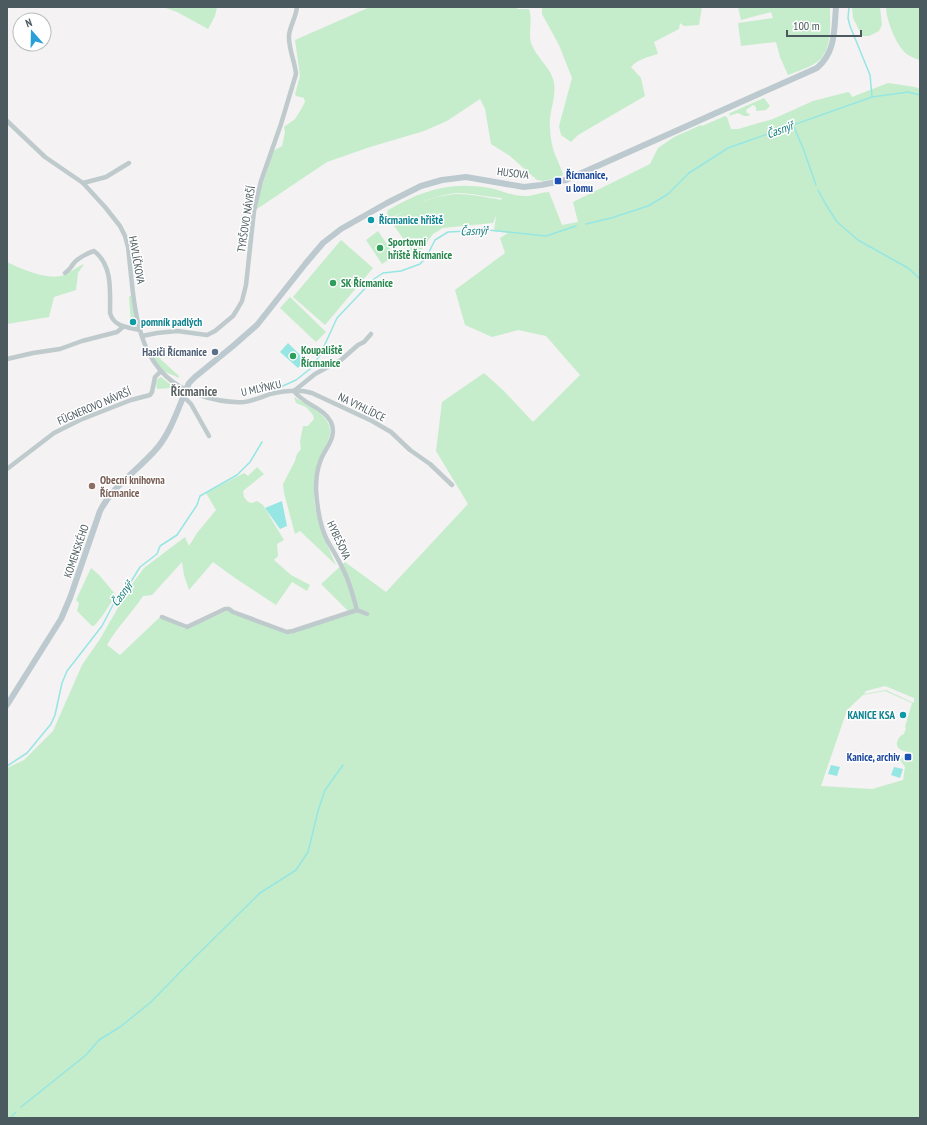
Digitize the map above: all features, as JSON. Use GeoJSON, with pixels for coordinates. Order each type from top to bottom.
{"type":"FeatureCollection","features":[{"type":"Feature","properties":{"kind":"main road","name":"HUSOVA"},"geometry":{"type":"LineString","coordinates":[[184,393],[189,383],[195,377],[257,325],[306,262],[323,243],[350,223],[400,196],[428,184],[442,180],[466,177],[486,179],[524,187],[566,180],[817,68],[827,58],[833,45],[836,7]]}},
{"type":"Feature","properties":{"kind":"main road","name":"KOMENSKÉHO"},"geometry":{"type":"LineString","coordinates":[[7,705],[61,619],[70,598],[103,504],[109,496],[159,446],[167,433],[184,393]]}},
{"type":"Feature","properties":{"kind":"street","name":"TYRŠOVO NÁVRŠÍ"},"geometry":{"type":"LineString","coordinates":[[142,336],[177,331],[207,335],[215,331],[233,316],[242,301],[246,285],[254,211],[261,181],[281,124],[296,74],[290,48],[289,35],[297,7]]}},
{"type":"Feature","properties":{"kind":"street","name":"HAVLÍČKOVA"},"geometry":{"type":"LineString","coordinates":[[7,121],[45,158],[83,183],[120,226],[125,236],[140,330],[146,351],[160,372]]}},
{"type":"Feature","properties":{"kind":"street"},"geometry":{"type":"LineString","coordinates":[[7,128],[13,128]]}},
{"type":"Feature","properties":{"kind":"street"},"geometry":{"type":"LineString","coordinates":[[83,183],[106,177],[128,163]]}},
{"type":"Feature","properties":{"kind":"street"},"geometry":{"type":"LineString","coordinates":[[65,273],[71,269],[74,263],[87,254],[94,251],[98,253],[104,262],[109,277],[111,318],[115,323],[123,327],[140,330]]}},
{"type":"Feature","properties":{"kind":"street"},"geometry":{"type":"LineString","coordinates":[[7,359],[33,353],[60,350],[82,341],[117,332],[123,327]]}},
{"type":"Feature","properties":{"kind":"street"},"geometry":{"type":"LineString","coordinates":[[294,391],[315,374],[341,360],[358,345],[364,342],[371,334]]}},
{"type":"Feature","properties":{"kind":"street"},"geometry":{"type":"LineString","coordinates":[[160,372],[184,393],[209,436]]}},
{"type":"Feature","properties":{"kind":"street","name":"FÜGNEROVO NÁVRŠÍ"},"geometry":{"type":"LineString","coordinates":[[7,469],[54,433],[80,420],[131,400],[150,395],[155,377],[160,372]]}},
{"type":"Feature","properties":{"kind":"street","name":"NA VYHLÍDCE"},"geometry":{"type":"LineString","coordinates":[[294,391],[303,390],[321,396],[333,404],[391,432],[410,450],[430,464],[452,484]]}},
{"type":"Feature","properties":{"kind":"street","name":"U MLÝNKU"},"geometry":{"type":"LineString","coordinates":[[184,393],[217,400],[236,402],[294,391]]}},
{"type":"Feature","properties":{"kind":"street","name":"HYBEŠOVA"},"geometry":{"type":"LineString","coordinates":[[294,391],[299,397],[322,412],[331,422],[333,428],[332,440],[320,461],[318,472],[317,496],[319,518],[326,538],[347,577],[357,610]]}},
{"type":"Feature","properties":{"kind":"street"},"geometry":{"type":"LineString","coordinates":[[162,617],[186,627],[225,609],[229,609],[233,612],[287,632],[357,610],[367,614]]}},
{"type":"Feature","properties":{"kind":"green space"},"geometry":{"type":"Polygon","coordinates":[[[163,7],[217,7],[215,16],[208,29],[177,12],[163,7]]]}},
{"type":"Feature","properties":{"kind":"green space"},"geometry":{"type":"Polygon","coordinates":[[[370,7],[515,7],[518,9],[529,9],[531,17],[531,43],[536,53],[549,70],[553,79],[554,98],[550,116],[550,134],[554,152],[563,175],[543,181],[537,180],[510,156],[491,144],[485,109],[480,99],[447,121],[424,131],[327,162],[257,209],[261,189],[273,151],[282,146],[285,132],[284,127],[295,119],[305,102],[304,98],[296,96],[295,94],[300,76],[295,40],[370,7]]]}},
{"type":"Feature","properties":{"kind":"green space"},"geometry":{"type":"Polygon","coordinates":[[[542,7],[702,7],[699,25],[684,26],[680,23],[679,29],[654,42],[658,54],[640,60],[631,67],[641,78],[645,96],[578,135],[571,142],[561,135],[559,126],[572,78],[559,45],[542,14],[542,7]]]}},
{"type":"Feature","properties":{"kind":"green space"},"geometry":{"type":"Polygon","coordinates":[[[738,7],[830,7],[829,39],[826,51],[817,62],[788,75],[780,57],[776,42],[741,46],[738,23],[773,18],[771,12],[741,20],[738,7]]]}},
{"type":"Feature","properties":{"kind":"green space"},"geometry":{"type":"Polygon","coordinates":[[[852,7],[880,7],[882,25],[879,31],[869,36],[862,36],[853,18],[852,7]]]}},
{"type":"Feature","properties":{"kind":"green space"},"geometry":{"type":"Polygon","coordinates":[[[886,7],[920,7],[920,60],[908,55],[896,40],[886,13],[886,7]]]}},
{"type":"Feature","properties":{"kind":"green space"},"geometry":{"type":"Polygon","coordinates":[[[888,83],[920,89],[920,1118],[7,1118],[7,768],[24,760],[53,731],[82,665],[100,639],[130,587],[144,568],[185,537],[189,546],[197,533],[216,510],[206,493],[244,473],[248,476],[257,467],[264,474],[243,491],[244,497],[248,502],[252,503],[257,501],[263,505],[284,540],[277,544],[278,556],[274,560],[291,575],[310,585],[307,591],[292,582],[276,605],[213,562],[189,590],[184,575],[182,562],[152,595],[143,596],[115,632],[107,645],[120,655],[160,617],[185,629],[227,611],[289,634],[349,615],[349,612],[321,584],[345,562],[386,592],[468,504],[436,451],[442,402],[484,373],[504,391],[533,422],[580,375],[546,336],[518,330],[492,337],[465,325],[455,290],[505,253],[500,238],[508,233],[494,231],[496,216],[493,223],[443,228],[433,234],[416,257],[390,220],[400,213],[389,218],[387,214],[388,210],[425,192],[449,187],[475,186],[523,196],[549,192],[562,225],[578,222],[573,202],[650,164],[658,148],[674,137],[701,125],[702,126],[725,116],[727,117],[731,129],[738,129],[773,119],[813,101],[848,92],[852,97],[888,83]],[[458,193],[433,198],[457,194],[467,194],[501,200],[502,198],[469,194],[458,193]],[[885,686],[866,691],[864,694],[886,690],[914,703],[914,698],[885,686]],[[885,691],[863,695],[847,710],[821,786],[872,789],[903,780],[905,767],[896,754],[900,755],[900,758],[902,759],[903,756],[909,756],[908,752],[901,750],[897,746],[897,741],[904,734],[912,703],[885,691]]]}},
{"type":"Feature","properties":{"kind":"green space"},"geometry":{"type":"Polygon","coordinates":[[[764,98],[770,106],[766,110],[756,111],[756,107],[753,105],[746,110],[747,113],[750,114],[749,116],[744,116],[738,113],[729,116],[730,113],[764,98]]]}},
{"type":"Feature","properties":{"kind":"green space","name":"Sportovní hřiště Řícmanice"},"geometry":{"type":"Polygon","coordinates":[[[378,231],[395,256],[382,264],[366,240],[378,231]]]}},
{"type":"Feature","properties":{"kind":"green space","name":"SK Řícmanice"},"geometry":{"type":"Polygon","coordinates":[[[341,240],[373,268],[325,325],[293,297],[341,240]]]}},
{"type":"Feature","properties":{"kind":"green space"},"geometry":{"type":"Polygon","coordinates":[[[7,262],[27,271],[51,276],[64,275],[84,264],[78,273],[76,290],[54,297],[49,317],[7,324],[7,262]]]}},
{"type":"Feature","properties":{"kind":"green space"},"geometry":{"type":"Polygon","coordinates":[[[129,296],[131,296],[136,322],[131,325],[129,296]]]}},
{"type":"Feature","properties":{"kind":"green space"},"geometry":{"type":"Polygon","coordinates":[[[290,297],[326,332],[316,342],[280,308],[290,297]]]}},
{"type":"Feature","properties":{"kind":"green space"},"geometry":{"type":"Polygon","coordinates":[[[155,354],[179,376],[178,378],[164,371],[160,367],[152,357],[155,354]]]}},
{"type":"Feature","properties":{"kind":"green space"},"geometry":{"type":"Polygon","coordinates":[[[161,377],[171,385],[171,388],[157,389],[157,380],[161,377]]]}},
{"type":"Feature","properties":{"kind":"green space"},"geometry":{"type":"Polygon","coordinates":[[[294,397],[322,415],[330,428],[329,438],[317,466],[314,493],[318,521],[336,565],[300,531],[295,534],[283,484],[297,454],[301,449],[300,442],[303,426],[308,426],[314,419],[313,415],[306,407],[296,403],[294,397]]]}},
{"type":"Feature","properties":{"kind":"green space"},"geometry":{"type":"Polygon","coordinates":[[[91,568],[116,595],[94,626],[92,626],[77,611],[79,603],[76,600],[91,568]]]}},
{"type":"Feature","properties":{"kind":"water","name":"Koupaliště Řícmanice"},"geometry":{"type":"Polygon","coordinates":[[[288,343],[305,360],[298,368],[280,352],[288,343]]]}},
{"type":"Feature","properties":{"kind":"water"},"geometry":{"type":"Polygon","coordinates":[[[282,501],[287,526],[280,529],[265,508],[282,501]]]}},
{"type":"Feature","properties":{"kind":"water"},"geometry":{"type":"Polygon","coordinates":[[[831,765],[840,767],[837,776],[828,774],[831,765]]]}},
{"type":"Feature","properties":{"kind":"water"},"geometry":{"type":"Polygon","coordinates":[[[894,767],[903,769],[900,778],[891,775],[894,767]]]}},
{"type":"Feature","properties":{"kind":"waterway"},"geometry":{"type":"LineString","coordinates":[[849,7],[848,18],[850,26],[870,75],[872,97]]}},
{"type":"Feature","properties":{"kind":"waterway","name":"Časnýř"},"geometry":{"type":"LineString","coordinates":[[586,224],[611,218],[648,206],[668,194],[689,173],[728,148],[872,97],[908,92],[920,95]]}},
{"type":"Feature","properties":{"kind":"waterway"},"geometry":{"type":"LineString","coordinates":[[793,125],[816,185]]}},
{"type":"Feature","properties":{"kind":"waterway"},"geometry":{"type":"LineString","coordinates":[[818,190],[837,222],[858,240],[908,268],[920,279]]}},
{"type":"Feature","properties":{"kind":"waterway","name":"Časnýř"},"geometry":{"type":"LineString","coordinates":[[274,390],[296,380],[310,369],[320,355],[337,318],[374,279],[383,273],[401,271],[420,264],[426,258],[435,240],[448,232],[488,230],[546,236],[576,226]]}},
{"type":"Feature","properties":{"kind":"waterway","name":"Časnýř"},"geometry":{"type":"LineString","coordinates":[[7,766],[27,753],[51,724],[55,715],[62,683],[67,671],[102,626],[115,601],[129,585],[140,567],[157,554],[160,546],[177,535],[197,505],[200,496],[237,475],[250,462],[262,442]]}},
{"type":"Feature","properties":{"kind":"waterway"},"geometry":{"type":"LineString","coordinates":[[21,1107],[86,1055],[99,1040],[120,1027],[151,1002],[260,893],[296,870],[308,852],[325,790],[343,765]]}},
{"type":"Feature","properties":{"kind":"waterway"},"geometry":{"type":"LineString","coordinates":[[10,1118],[16,1112]]}},
{"type":"Feature","properties":{"kind":"place","name":"Řícmanice, u lomu"},"geometry":{"type":"Point","coordinates":[558,181]}},
{"type":"Feature","properties":{"kind":"place","name":"Řícmanice hřiště"},"geometry":{"type":"Point","coordinates":[371,220]}},
{"type":"Feature","properties":{"kind":"place","name":"Sportovní hřiště Řícmanice"},"geometry":{"type":"Point","coordinates":[380,248]}},
{"type":"Feature","properties":{"kind":"place","name":"SK Řícmanice"},"geometry":{"type":"Point","coordinates":[333,283]}},
{"type":"Feature","properties":{"kind":"place","name":"pomník padlých"},"geometry":{"type":"Point","coordinates":[133,322]}},
{"type":"Feature","properties":{"kind":"place","name":"Hasiči Řícmanice"},"geometry":{"type":"Point","coordinates":[215,352]}},
{"type":"Feature","properties":{"kind":"place","name":"Koupaliště Řícmanice"},"geometry":{"type":"Point","coordinates":[293,356]}},
{"type":"Feature","properties":{"kind":"place","name":"Obecní knihovna Řícmanice"},"geometry":{"type":"Point","coordinates":[92,486]}},
{"type":"Feature","properties":{"kind":"place","name":"KANICE KSA"},"geometry":{"type":"Point","coordinates":[903,715]}},
{"type":"Feature","properties":{"kind":"place","name":"Kanice, archiv"},"geometry":{"type":"Point","coordinates":[908,757]}},
{"type":"Feature","properties":{"kind":"district","name":"Řícmanice"},"geometry":{"type":"Point","coordinates":[194,391]}}]}
